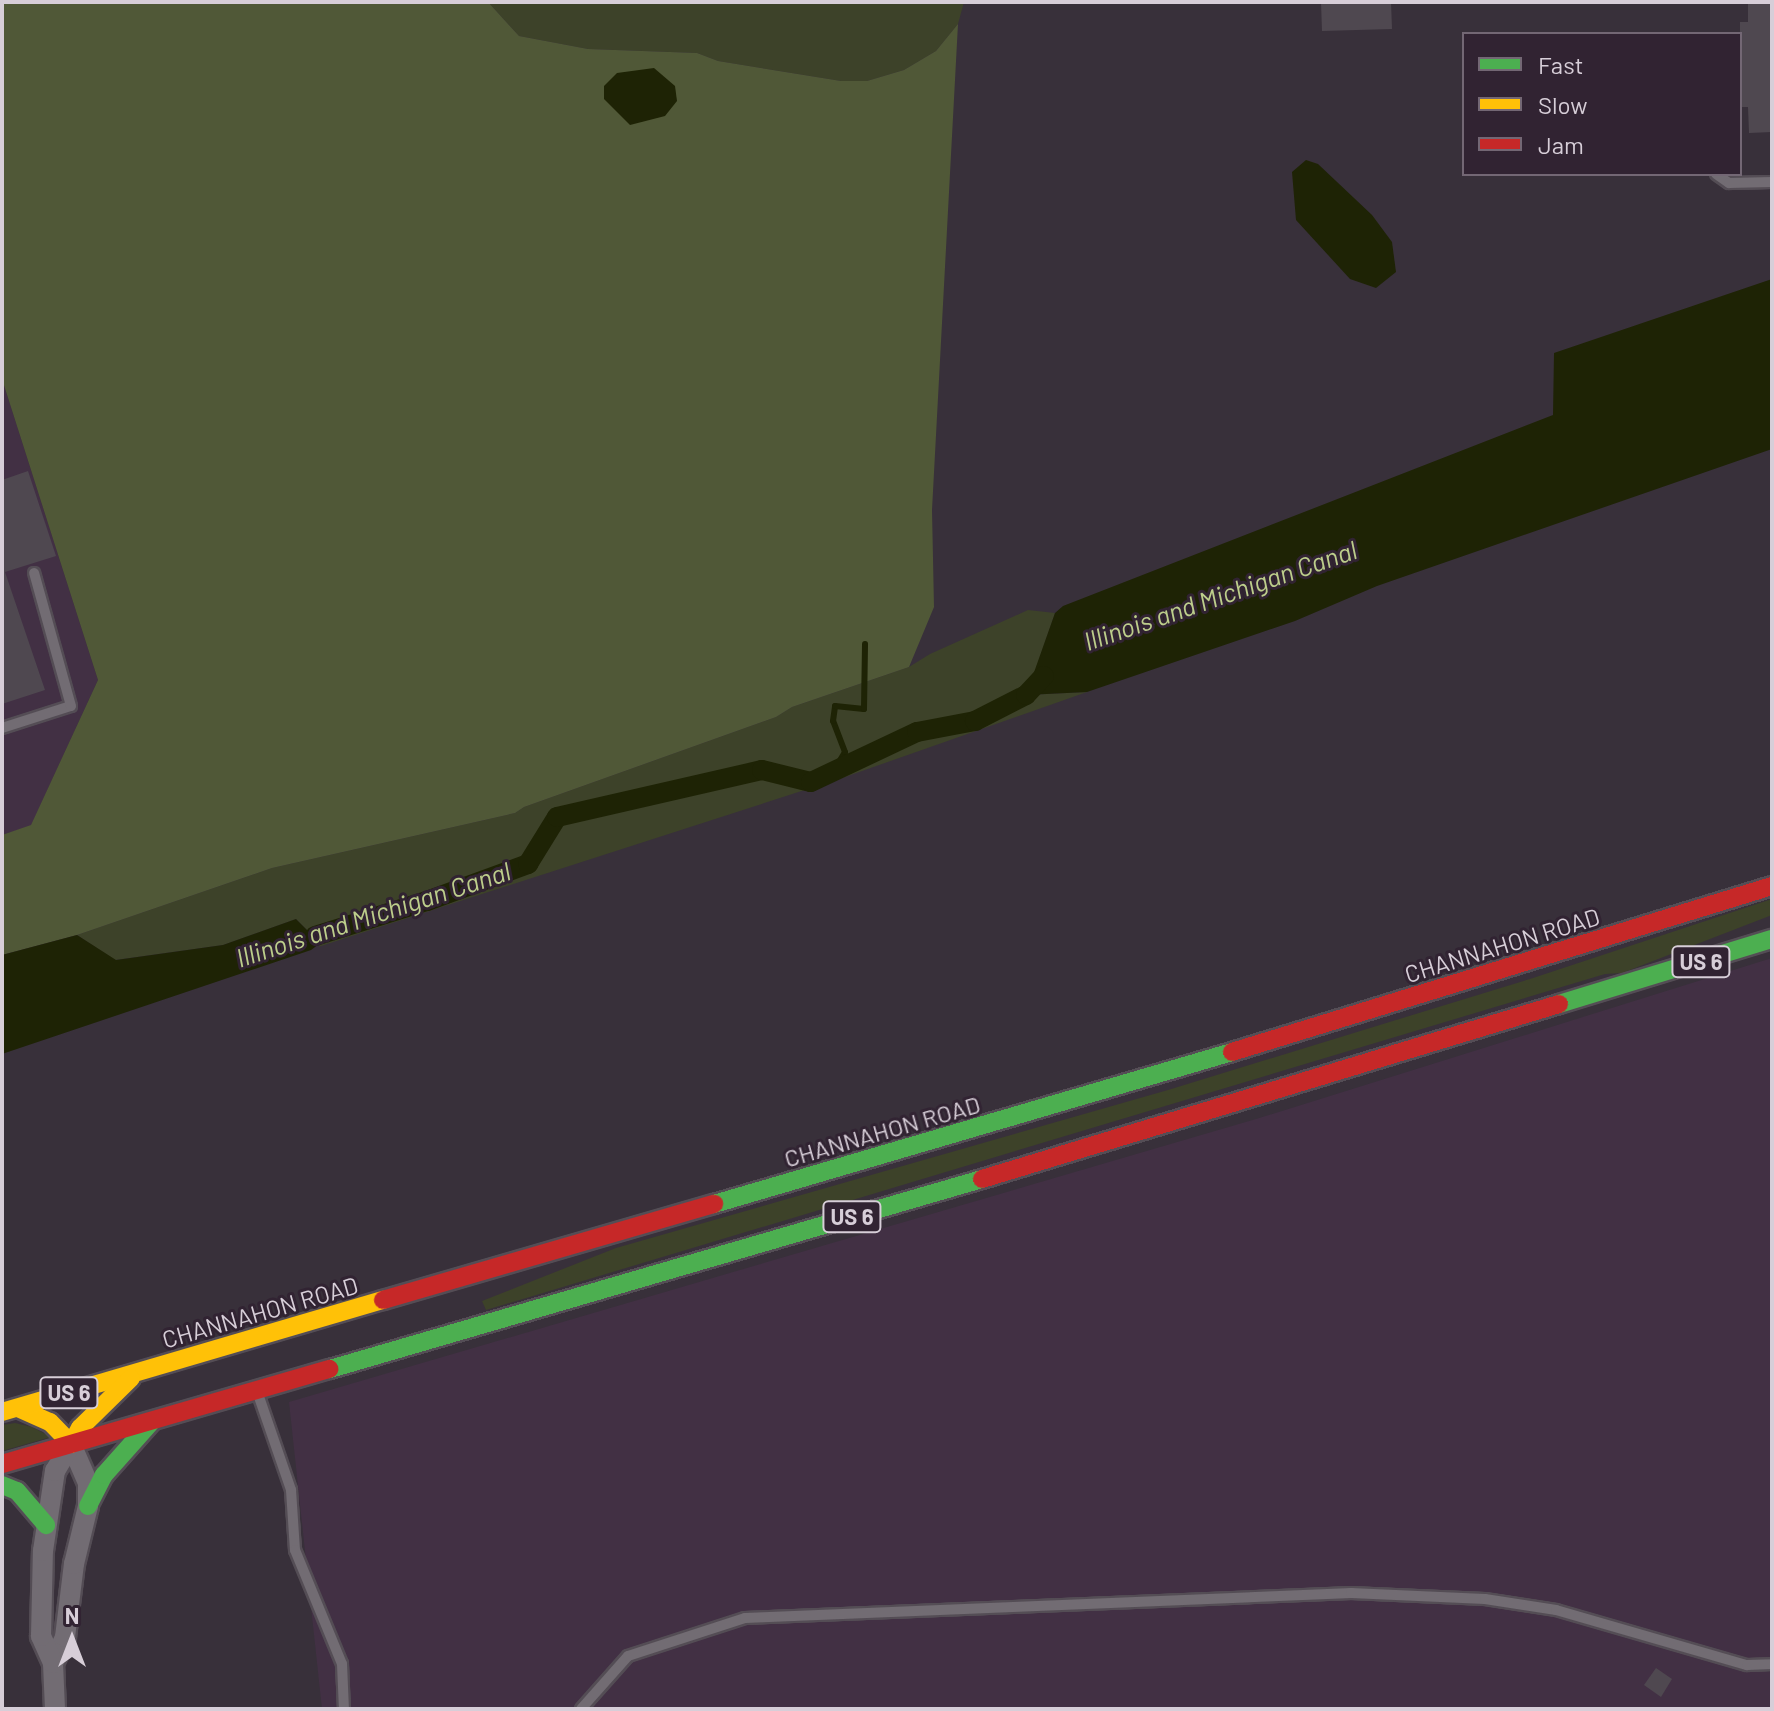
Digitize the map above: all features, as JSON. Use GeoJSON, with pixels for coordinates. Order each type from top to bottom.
{"type":"FeatureCollection","features":[{"type":"Feature","properties":{"kind":"main road","name":"CHANNAHON ROAD"},"geometry":{"type":"LineString","coordinates":[[10,1410],[1254,1046],[1772,886]]}},
{"type":"Feature","properties":{"kind":"main road","name":"US 6"},"geometry":{"type":"LineString","coordinates":[[2,1464],[1136,1134],[1772,939]]}},
{"type":"Feature","properties":{"kind":"main road"},"geometry":{"type":"LineString","coordinates":[[10,1410],[50,1422],[71,1444],[91,1417],[137,1373]]}},
{"type":"Feature","properties":{"kind":"main road"},"geometry":{"type":"LineString","coordinates":[[88,1506],[104,1475],[152,1421]]}},
{"type":"Feature","properties":{"kind":"main road"},"geometry":{"type":"LineString","coordinates":[[2,1485],[17,1491],[46,1525]]}},
{"type":"Feature","properties":{"kind":"street"},"geometry":{"type":"LineString","coordinates":[[53,1663],[65,1637],[74,1564],[88,1506],[88,1483],[71,1444]]}},
{"type":"Feature","properties":{"kind":"street"},"geometry":{"type":"LineString","coordinates":[[55,1709],[53,1663],[41,1636],[46,1525],[55,1471],[71,1444]]}},
{"type":"Feature","properties":{"kind":"lane"},"geometry":{"type":"LineString","coordinates":[[1719,176],[1729,183],[1772,182]]}},
{"type":"Feature","properties":{"kind":"lane"},"geometry":{"type":"LineString","coordinates":[[2,728],[71,706],[34,573]]}},
{"type":"Feature","properties":{"kind":"lane"},"geometry":{"type":"LineString","coordinates":[[257,1390],[291,1490],[295,1550],[342,1664],[344,1709]]}},
{"type":"Feature","properties":{"kind":"lane"},"geometry":{"type":"LineString","coordinates":[[581,1709],[628,1656],[745,1618],[1351,1593],[1485,1599],[1556,1610],[1747,1665],[1772,1664]]}},
{"type":"Feature","properties":{"kind":"shaded area"},"geometry":{"type":"Polygon","coordinates":[[[2,2],[488,2],[519,36],[588,49],[697,53],[718,61],[841,81],[867,81],[904,70],[936,51],[958,24],[932,510],[934,607],[909,667],[792,707],[776,717],[524,807],[515,813],[272,868],[77,935],[2,955],[2,835],[31,825],[98,680],[2,379],[2,2]]]}},
{"type":"Feature","properties":{"kind":"shaded area"},"geometry":{"type":"Polygon","coordinates":[[[488,2],[964,2],[958,24],[936,51],[904,70],[867,81],[841,81],[718,61],[697,53],[588,49],[519,36],[488,2]]]}},
{"type":"Feature","properties":{"kind":"shaded area"},"geometry":{"type":"Polygon","coordinates":[[[2,379],[98,680],[31,826],[2,835],[2,379]]]}},
{"type":"Feature","properties":{"kind":"shaded area"},"geometry":{"type":"Polygon","coordinates":[[[1028,610],[1055,613],[1027,695],[1087,692],[845,777],[318,947],[340,929],[307,930],[296,919],[223,945],[115,960],[77,935],[272,868],[515,813],[524,807],[776,717],[792,707],[909,667],[930,654],[1028,610]]]}},
{"type":"Feature","properties":{"kind":"shaded area"},"geometry":{"type":"Polygon","coordinates":[[[1772,899],[1772,915],[1622,973],[1605,974],[486,1310],[482,1301],[616,1248],[1168,1090],[1533,978],[1772,899]]]}},
{"type":"Feature","properties":{"kind":"shaded area"},"geometry":{"type":"Polygon","coordinates":[[[1772,958],[1772,1709],[322,1709],[289,1402],[1256,1119],[1772,958]]]}},
{"type":"Feature","properties":{"kind":"shaded area"},"geometry":{"type":"Polygon","coordinates":[[[15,1423],[32,1427],[51,1437],[2,1451],[2,1425],[15,1423]]]}},
{"type":"Feature","properties":{"kind":"water"},"geometry":{"type":"Polygon","coordinates":[[[654,68],[675,86],[677,101],[665,116],[630,125],[604,99],[604,86],[617,73],[654,68]]]}},
{"type":"Feature","properties":{"kind":"water"},"geometry":{"type":"Polygon","coordinates":[[[1306,160],[1318,164],[1372,215],[1392,242],[1396,272],[1376,288],[1350,279],[1296,220],[1292,172],[1306,160]]]}},
{"type":"Feature","properties":{"kind":"water"},"geometry":{"type":"Polygon","coordinates":[[[1772,279],[1772,449],[1377,586],[1295,621],[1087,692],[1026,695],[1055,613],[1063,606],[1553,415],[1554,353],[1772,279]]]}},
{"type":"Feature","properties":{"kind":"water"},"geometry":{"type":"Polygon","coordinates":[[[296,919],[307,930],[341,928],[311,950],[2,1054],[2,955],[77,935],[116,960],[223,945],[296,919]]]}},
{"type":"Feature","properties":{"kind":"building"},"geometry":{"type":"Polygon","coordinates":[[[1321,2],[1391,2],[1392,29],[1322,31],[1321,2]]]}},
{"type":"Feature","properties":{"kind":"building"},"geometry":{"type":"Polygon","coordinates":[[[1748,2],[1772,2],[1772,132],[1749,133],[1748,107],[1742,107],[1740,22],[1748,22],[1748,2]]]}},
{"type":"Feature","properties":{"kind":"building"},"geometry":{"type":"Polygon","coordinates":[[[28,471],[56,556],[5,572],[45,690],[2,704],[2,480],[28,471]]]}},
{"type":"Feature","properties":{"kind":"building"},"geometry":{"type":"Polygon","coordinates":[[[1656,1668],[1672,1679],[1661,1697],[1644,1685],[1656,1668]]]}},
{"type":"Feature","properties":{"kind":"waterway"},"geometry":{"type":"LineString","coordinates":[[833,772],[845,752],[833,721],[835,706],[864,709],[865,644]]}},
{"type":"Feature","properties":{"kind":"waterway","name":"Illinois and Michigan Canal"},"geometry":{"type":"LineString","coordinates":[[315,936],[427,901],[528,864],[557,817],[762,770],[811,782],[917,732],[975,721],[1026,695],[1044,676]]}},
{"type":"Feature","properties":{"kind":"traffic: fast"},"geometry":{"type":"LineString","coordinates":[[1559,1004],[1772,939]]}},
{"type":"Feature","properties":{"kind":"traffic: fast"},"geometry":{"type":"LineString","coordinates":[[714,1204],[1232,1052]]}},
{"type":"Feature","properties":{"kind":"traffic: fast"},"geometry":{"type":"LineString","coordinates":[[330,1369],[982,1179]]}},
{"type":"Feature","properties":{"kind":"traffic: fast"},"geometry":{"type":"LineString","coordinates":[[88,1506],[104,1475],[152,1421]]}},
{"type":"Feature","properties":{"kind":"traffic: fast"},"geometry":{"type":"LineString","coordinates":[[2,1485],[17,1491],[46,1525]]}},
{"type":"Feature","properties":{"kind":"traffic: slow"},"geometry":{"type":"LineString","coordinates":[[2,1412],[383,1300]]}},
{"type":"Feature","properties":{"kind":"traffic: slow"},"geometry":{"type":"LineString","coordinates":[[71,1444],[80,1428],[131,1378]]}},
{"type":"Feature","properties":{"kind":"traffic: slow"},"geometry":{"type":"LineString","coordinates":[[18,1408],[50,1422],[71,1444]]}},
{"type":"Feature","properties":{"kind":"traffic: jam"},"geometry":{"type":"LineString","coordinates":[[1232,1052],[1772,886]]}},
{"type":"Feature","properties":{"kind":"traffic: jam"},"geometry":{"type":"LineString","coordinates":[[982,1179],[1559,1004]]}},
{"type":"Feature","properties":{"kind":"traffic: jam"},"geometry":{"type":"LineString","coordinates":[[383,1300],[714,1204]]}},
{"type":"Feature","properties":{"kind":"traffic: jam"},"geometry":{"type":"LineString","coordinates":[[2,1464],[330,1369]]}}]}
